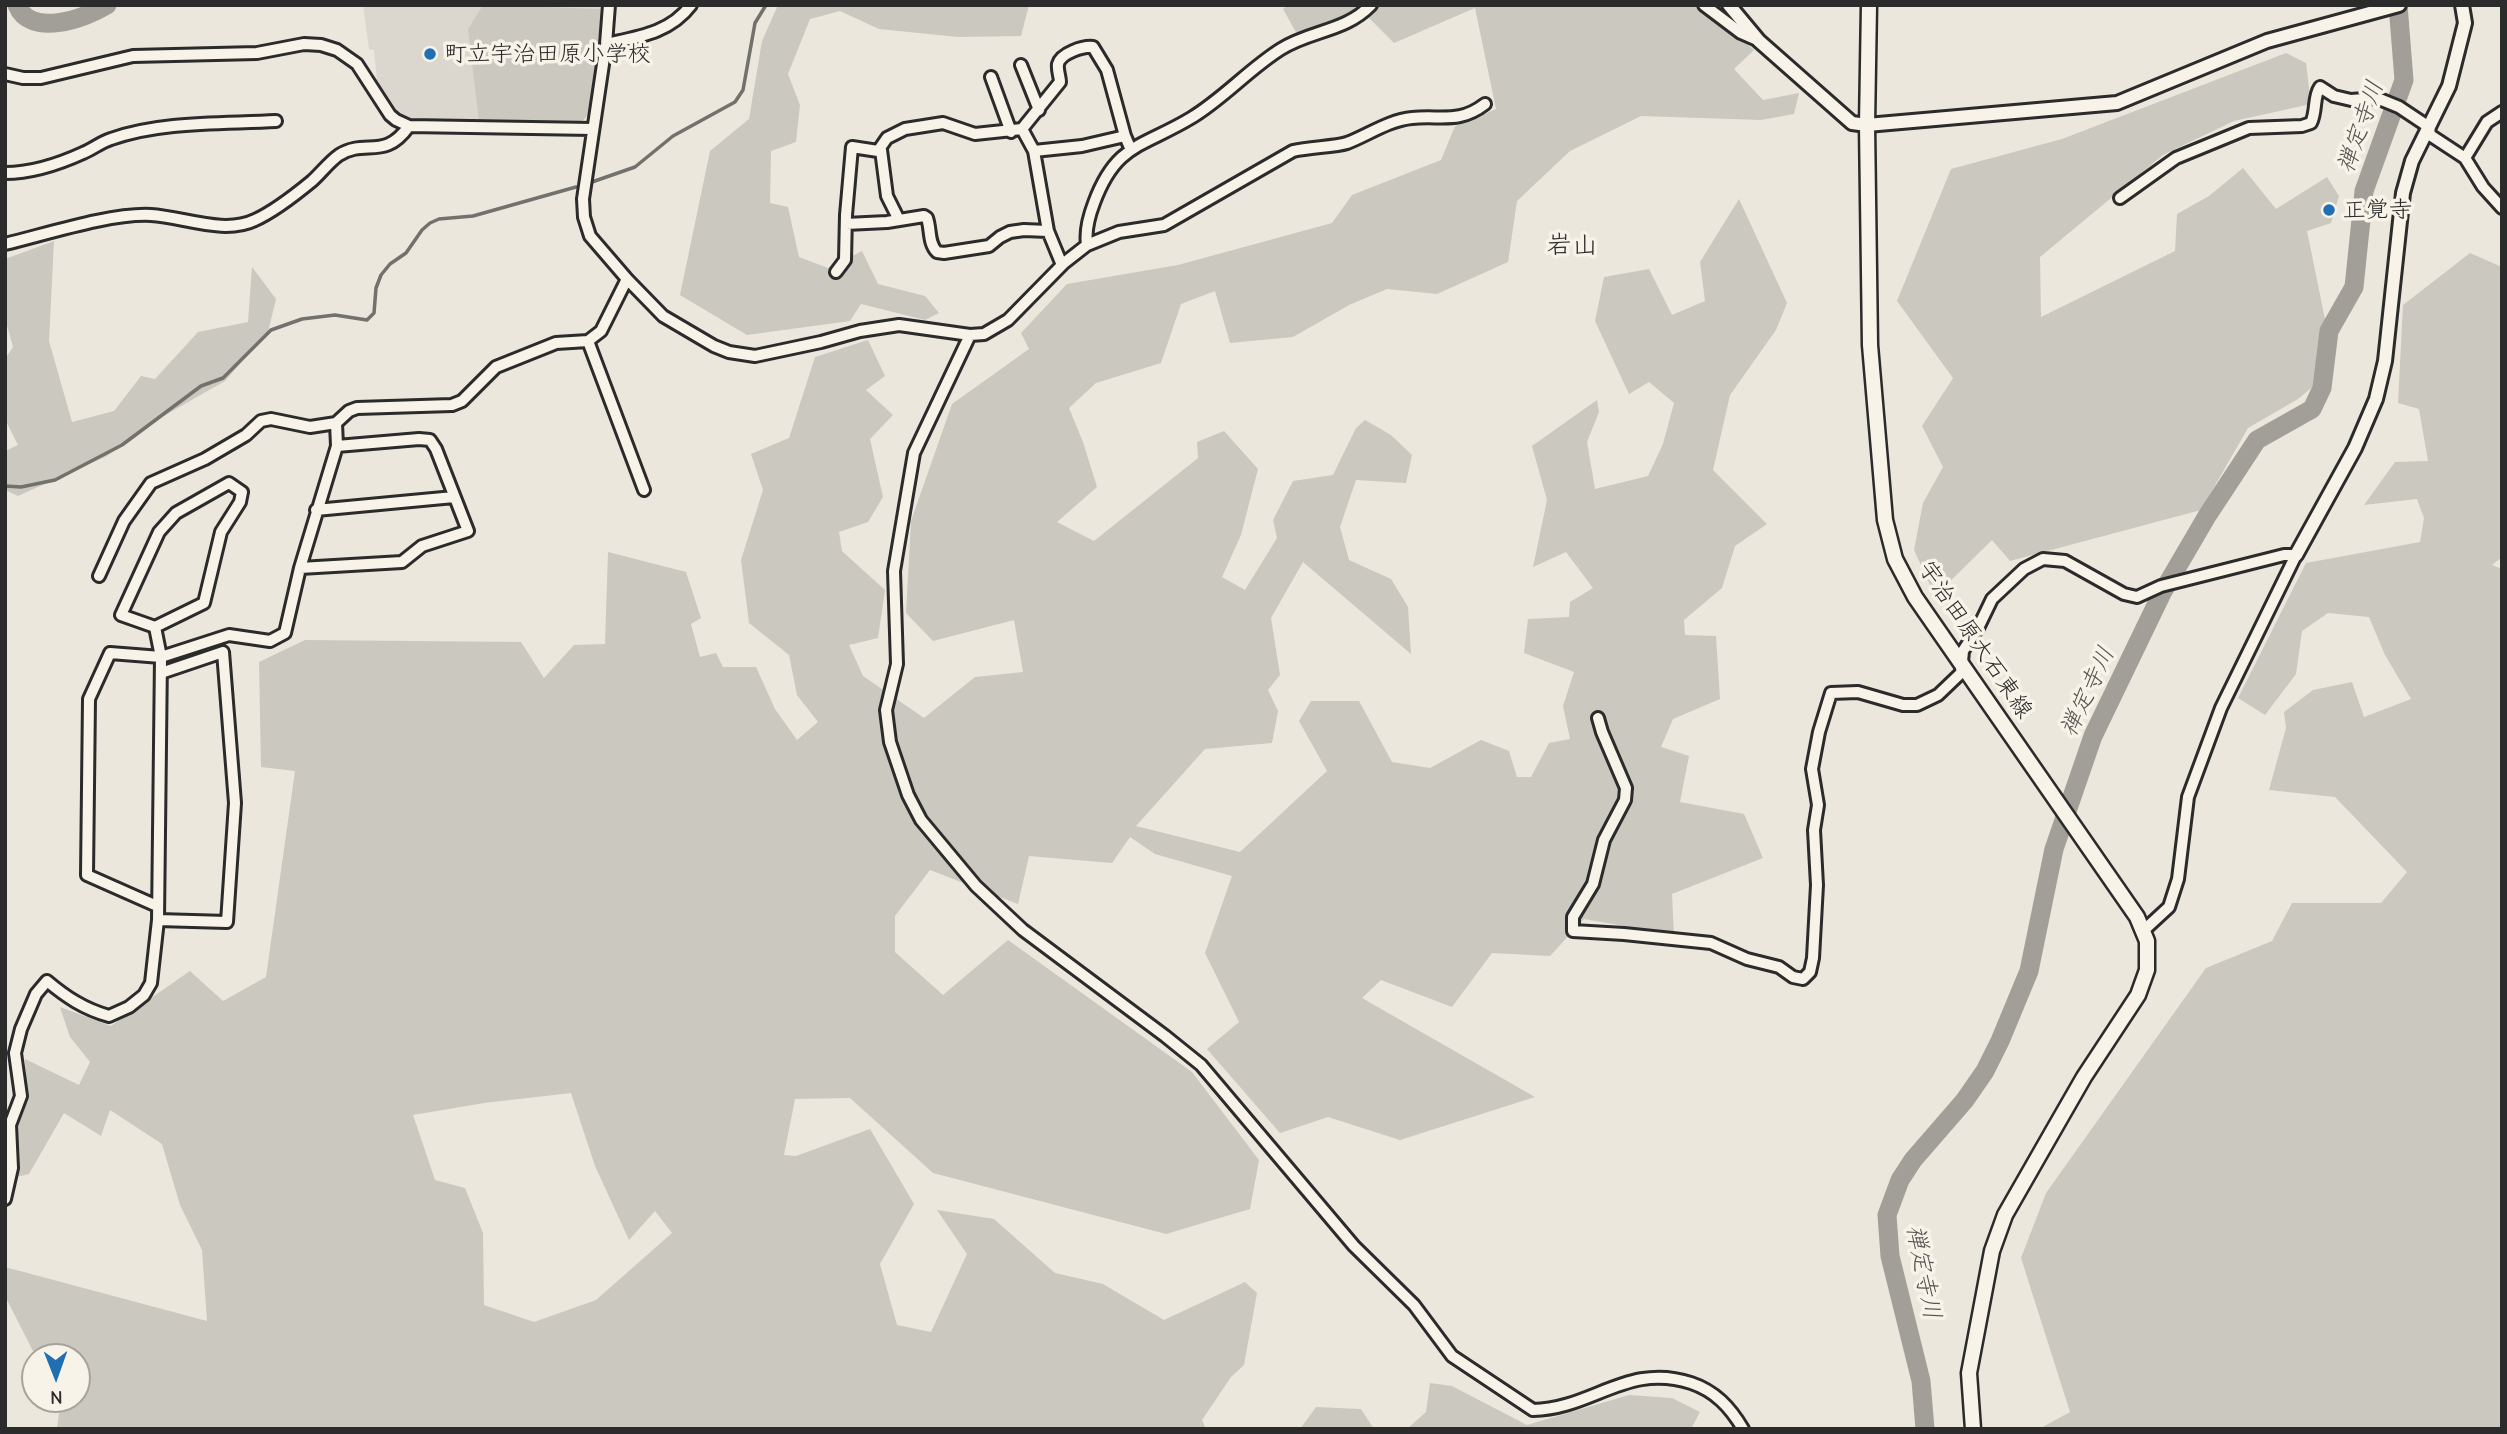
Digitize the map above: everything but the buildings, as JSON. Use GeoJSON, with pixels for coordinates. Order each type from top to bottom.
{"type":"FeatureCollection","features":[{"type":"Feature","properties":{"kind":"main road","name":"宇治田原大石東線"},"geometry":{"type":"LineString","coordinates":[[1869,5],[1867,125],[1870,345],[1885,520],[1895,559],[1915,597],[2137,918],[2147,941],[2147,970],[2138,995],[2053,1130],[2005,1215],[1992,1251],[1969,1373],[1973,1429]]}},
{"type":"Feature","properties":{"kind":"street"},"geometry":{"type":"LineString","coordinates":[[609,5],[606,44],[583,199],[584,217],[590,236],[663,316],[714,346],[729,352],[755,356],[859,331],[898,325],[970,335],[984,334],[1008,320],[1062,265],[1087,245],[1119,232],[1164,225],[1293,151],[1312,146],[1345,144],[1369,131],[1412,118],[1460,116],[1474,112],[1485,104]]}},
{"type":"Feature","properties":{"kind":"street"},"geometry":{"type":"LineString","coordinates":[[606,44],[661,31],[679,19],[691,5]]}},
{"type":"Feature","properties":{"kind":"street"},"geometry":{"type":"LineString","coordinates":[[1087,245],[1086,235],[1092,207],[1101,184],[1115,163],[1155,135],[1192,118],[1282,48],[1358,19],[1371,5]]}},
{"type":"Feature","properties":{"kind":"street"},"geometry":{"type":"LineString","coordinates":[[1704,5],[1741,33],[1759,41]]}},
{"type":"Feature","properties":{"kind":"street"},"geometry":{"type":"LineString","coordinates":[[1729,5],[1759,41],[1852,123],[1867,125],[2117,103],[2256,45],[2399,5]]}},
{"type":"Feature","properties":{"kind":"street"},"geometry":{"type":"LineString","coordinates":[[2143,931],[2169,907],[2178,879],[2188,797],[2221,708],[2296,555],[2355,448],[2376,399],[2386,349],[2403,193],[2412,161],[2449,86],[2465,23],[2462,5]]}},
{"type":"Feature","properties":{"kind":"street"},"geometry":{"type":"LineString","coordinates":[[5,74],[41,78],[134,56],[257,53],[304,44],[321,45],[337,50],[357,64],[390,115],[409,126],[593,129]]}},
{"type":"Feature","properties":{"kind":"street"},"geometry":{"type":"LineString","coordinates":[[899,220],[887,196],[881,150],[887,138],[897,131],[943,123],[970,134],[1016,131],[1040,110],[1060,82],[1060,60],[1088,46],[1093,47],[1107,70],[1131,150]]}},
{"type":"Feature","properties":{"kind":"street"},"geometry":{"type":"LineString","coordinates":[[1021,65],[1040,110]]}},
{"type":"Feature","properties":{"kind":"street"},"geometry":{"type":"LineString","coordinates":[[991,77],[1016,131],[1034,151],[1048,231],[1062,265]]}},
{"type":"Feature","properties":{"kind":"street"},"geometry":{"type":"LineString","coordinates":[[2120,198],[2176,158],[2249,128],[2302,126],[2311,122],[2315,115],[2316,93],[2320,87],[2334,96],[2351,100],[2377,98],[2399,107],[2429,127],[2430,135],[2465,158],[2483,187],[2502,208]]}},
{"type":"Feature","properties":{"kind":"street"},"geometry":{"type":"LineString","coordinates":[[2465,158],[2487,121],[2502,112]]}},
{"type":"Feature","properties":{"kind":"street"},"geometry":{"type":"LineString","coordinates":[[5,173],[48,166],[84,153],[110,139],[134,133],[188,125],[276,121]]}},
{"type":"Feature","properties":{"kind":"street"},"geometry":{"type":"LineString","coordinates":[[5,244],[121,217],[150,215],[233,227],[254,221],[309,183],[338,156],[348,151],[388,146],[401,137],[409,126]]}},
{"type":"Feature","properties":{"kind":"street"},"geometry":{"type":"LineString","coordinates":[[1034,151],[1082,146],[1125,136]]}},
{"type":"Feature","properties":{"kind":"street"},"geometry":{"type":"LineString","coordinates":[[836,272],[845,260],[852,147],[873,152],[881,150]]}},
{"type":"Feature","properties":{"kind":"street"},"geometry":{"type":"LineString","coordinates":[[846,224],[917,216],[928,218],[932,247],[937,252],[944,253],[989,247],[1010,232],[1048,231]]}},
{"type":"Feature","properties":{"kind":"street"},"geometry":{"type":"LineString","coordinates":[[99,576],[124,521],[151,483],[205,459],[246,435],[261,422],[271,419],[310,427],[335,423],[357,408],[453,405],[462,401],[496,367],[556,342],[588,341],[601,331],[627,279]]}},
{"type":"Feature","properties":{"kind":"street"},"geometry":{"type":"LineString","coordinates":[[970,335],[914,453],[894,570],[897,664],[886,710],[895,755],[908,795],[921,820],[976,886],[1023,930],[1201,1065],[1354,1246],[1414,1305],[1452,1356],[1532,1410],[1568,1405],[1637,1378],[1676,1378],[1714,1393],[1727,1405],[1743,1429]]}},
{"type":"Feature","properties":{"kind":"street"},"geometry":{"type":"LineString","coordinates":[[588,341],[644,489]]}},
{"type":"Feature","properties":{"kind":"street"},"geometry":{"type":"LineString","coordinates":[[158,906],[87,875],[89,698],[110,653],[161,657],[229,635],[270,641],[285,633],[316,510],[337,446],[335,423]]}},
{"type":"Feature","properties":{"kind":"street"},"geometry":{"type":"LineString","coordinates":[[300,568],[401,562],[422,546],[468,531],[430,440],[337,446]]}},
{"type":"Feature","properties":{"kind":"street"},"geometry":{"type":"LineString","coordinates":[[229,483],[236,486],[242,492],[240,502],[221,532],[204,603],[155,627],[121,615],[159,532],[176,513],[229,483]]}},
{"type":"Feature","properties":{"kind":"street"},"geometry":{"type":"LineString","coordinates":[[316,510],[454,497]]}},
{"type":"Feature","properties":{"kind":"street"},"geometry":{"type":"LineString","coordinates":[[1598,718],[1626,788],[1625,800],[1604,840],[1593,884],[1573,917],[1573,931],[1711,943],[1747,959],[1779,967],[1793,977],[1803,979],[1810,972],[1813,958],[1817,885],[1814,830],[1818,805],[1812,769],[1819,732],[1831,693],[1858,692],[1903,705],[1917,705],[1938,695],[1961,673],[1963,651],[1992,599],[2024,569],[2043,559],[2065,561],[2124,594],[2137,597],[2161,586],[2187,579],[2284,555],[2296,555]]}},
{"type":"Feature","properties":{"kind":"street"},"geometry":{"type":"LineString","coordinates":[[5,1199],[12,1168],[10,1125],[21,1096],[15,1053],[21,1029],[36,994],[47,981],[89,1010],[109,1016],[129,1007],[144,995],[152,983],[158,920],[161,673],[155,627]]}},
{"type":"Feature","properties":{"kind":"street"},"geometry":{"type":"LineString","coordinates":[[158,920],[227,922],[235,803],[223,652],[161,673]]}},
{"type":"Feature","properties":{"kind":"shaded area"},"geometry":{"type":"Polygon","coordinates":[[[363,5],[601,5],[600,44],[587,116],[581,122],[413,122],[394,114],[382,96],[384,94],[377,81],[374,50],[369,49],[363,5]]]}},
{"type":"Feature","properties":{"kind":"shaded area"},"geometry":{"type":"Polygon","coordinates":[[[483,5],[601,9],[600,44],[587,116],[581,122],[479,122],[468,29],[483,5]]]}},
{"type":"Feature","properties":{"kind":"shaded area"},"geometry":{"type":"Polygon","coordinates":[[[778,5],[1029,5],[1021,36],[958,37],[879,29],[840,11],[810,19],[788,74],[800,105],[796,142],[771,151],[770,203],[788,207],[799,257],[828,268],[862,251],[878,284],[925,296],[939,313],[925,320],[861,304],[850,321],[747,335],[680,295],[710,151],[749,119],[762,41],[778,5]]]}},
{"type":"Feature","properties":{"kind":"shaded area"},"geometry":{"type":"Polygon","coordinates":[[[1288,5],[1705,5],[1754,50],[1734,69],[1763,100],[1799,93],[1794,114],[1761,120],[1641,116],[1570,151],[1517,201],[1508,262],[1437,294],[1387,289],[1349,305],[1293,337],[1230,343],[1215,291],[1181,304],[1161,363],[1096,383],[1069,408],[1097,487],[1057,522],[1094,541],[1198,458],[1197,442],[1224,431],[1258,469],[1241,535],[1222,577],[1245,590],[1277,538],[1273,520],[1293,481],[1333,475],[1356,428],[1365,420],[1391,435],[1412,455],[1406,483],[1356,480],[1340,527],[1349,560],[1391,579],[1408,607],[1411,654],[1303,562],[1271,618],[1280,675],[1268,690],[1278,711],[1272,743],[1205,749],[1136,826],[1240,852],[1327,771],[1299,721],[1311,701],[1359,701],[1392,762],[1430,768],[1481,740],[1509,751],[1517,777],[1531,777],[1549,743],[1570,739],[1563,706],[1574,672],[1524,653],[1528,619],[1569,617],[1570,602],[1593,588],[1566,552],[1533,567],[1547,500],[1532,446],[1597,400],[1599,412],[1587,442],[1595,489],[1648,476],[1663,444],[1674,403],[1649,382],[1629,394],[1595,321],[1604,277],[1649,269],[1672,315],[1705,301],[1700,262],[1739,199],[1787,303],[1776,330],[1730,395],[1713,470],[1767,524],[1735,546],[1722,588],[1684,620],[1685,635],[1716,636],[1720,699],[1673,719],[1661,747],[1689,756],[1680,802],[1744,814],[1763,858],[1672,894],[1674,935],[1584,919],[1550,956],[1492,953],[1452,1007],[1381,980],[1362,998],[1535,1097],[1400,1140],[1328,1117],[1280,1133],[1207,1049],[1239,1022],[1205,953],[1232,876],[1155,854],[1130,837],[1112,863],[1029,856],[1018,904],[930,870],[895,916],[895,952],[943,995],[1008,940],[1192,1072],[1259,1160],[1250,1209],[1166,1234],[933,1173],[850,1098],[795,1099],[784,1155],[796,1156],[870,1129],[914,1204],[880,1264],[897,1325],[931,1332],[967,1254],[937,1210],[994,1219],[1055,1273],[1103,1284],[1164,1320],[1245,1282],[1257,1293],[1244,1365],[1231,1377],[1202,1420],[1206,1429],[57,1429],[59,1413],[91,1413],[91,1343],[29,1343],[5,1296],[5,1267],[207,1321],[202,1250],[180,1205],[162,1144],[110,1110],[101,1136],[64,1113],[29,1174],[16,1177],[17,1128],[27,1100],[25,1059],[79,1085],[90,1062],[70,1037],[60,1007],[111,1026],[190,971],[223,1001],[266,977],[295,771],[261,767],[259,662],[305,640],[521,642],[544,678],[574,645],[605,644],[608,552],[686,572],[701,618],[691,624],[700,657],[716,653],[723,667],[756,667],[775,709],[797,740],[818,722],[797,695],[789,655],[749,623],[741,560],[763,490],[751,454],[789,438],[815,357],[868,340],[885,376],[866,390],[893,415],[870,439],[883,497],[868,522],[839,532],[842,551],[885,590],[878,638],[849,645],[863,676],[924,718],[975,677],[1023,672],[1014,620],[933,641],[906,613],[911,521],[952,404],[1029,349],[1021,333],[1067,284],[1178,265],[1332,223],[1352,195],[1441,160],[1455,126],[1496,109],[1475,8],[1394,43],[1368,17],[1297,34],[1283,9],[1288,5]],[[571,1093],[413,1115],[435,1180],[465,1188],[483,1233],[484,1305],[534,1322],[596,1300],[672,1233],[655,1211],[629,1240],[595,1166],[571,1093]]]}},
{"type":"Feature","properties":{"kind":"shaded area"},"geometry":{"type":"Polygon","coordinates":[[[2286,53],[2306,63],[2311,104],[2234,121],[2163,155],[2040,257],[2041,317],[2175,251],[2177,214],[2209,196],[2243,168],[2276,209],[2327,177],[2339,196],[2331,223],[2307,231],[2326,324],[2315,385],[2298,399],[2248,428],[2201,510],[2010,561],[1992,540],[1935,596],[1914,550],[1923,503],[1943,467],[1922,426],[1953,378],[1897,301],[1951,169],[2062,139],[2286,53]]]}},
{"type":"Feature","properties":{"kind":"shaded area"},"geometry":{"type":"Polygon","coordinates":[[[54,241],[49,341],[72,422],[114,411],[141,376],[155,379],[198,332],[248,322],[252,267],[276,299],[268,332],[225,381],[146,426],[107,456],[18,496],[5,490],[5,451],[18,445],[5,419],[5,359],[13,347],[5,318],[5,259],[54,241]]]}},
{"type":"Feature","properties":{"kind":"shaded area"},"geometry":{"type":"Polygon","coordinates":[[[2470,253],[2502,267],[2502,557],[2492,565],[2502,569],[2502,1429],[2039,1429],[2070,1412],[2021,1258],[2046,1193],[2206,968],[2272,941],[2292,903],[2381,903],[2407,872],[2335,797],[2269,790],[2286,728],[2284,712],[2313,690],[2352,682],[2364,717],[2411,699],[2385,655],[2369,617],[2328,613],[2302,631],[2296,674],[2265,715],[2238,698],[2306,563],[2420,542],[2424,518],[2417,499],[2364,505],[2395,462],[2428,461],[2419,409],[2398,403],[2403,305],[2470,253]]]}},
{"type":"Feature","properties":{"kind":"shaded area"},"geometry":{"type":"Polygon","coordinates":[[[1430,1383],[1452,1386],[1527,1425],[1629,1395],[1672,1398],[1700,1412],[1691,1429],[1407,1429],[1426,1412],[1430,1383]]]}},
{"type":"Feature","properties":{"kind":"shaded area"},"geometry":{"type":"Polygon","coordinates":[[[1316,1407],[1361,1409],[1374,1429],[1300,1429],[1316,1407]]]}},
{"type":"Feature","properties":{"kind":"waterway"},"geometry":{"type":"LineString","coordinates":[[17,5],[24,15],[33,21],[45,23],[72,20],[107,5]]}},
{"type":"Feature","properties":{"kind":"waterway"},"geometry":{"type":"LineString","coordinates":[[592,182],[635,167],[673,136],[735,102],[743,90],[755,23],[766,5]]}},
{"type":"Feature","properties":{"kind":"waterway","name":"禅定寺川"},"geometry":{"type":"LineString","coordinates":[[1925,1429],[1921,1381],[1890,1256],[1887,1215],[1900,1180],[1913,1160],[1965,1100],[1985,1071],[2000,1041],[2029,971],[2054,849],[2093,736],[2162,593],[2207,516],[2257,440],[2312,409],[2322,388],[2329,331],[2354,287],[2364,191],[2404,80],[2398,5]]}},
{"type":"Feature","properties":{"kind":"waterway"},"geometry":{"type":"LineString","coordinates":[[5,486],[21,487],[55,480],[122,445],[201,386],[223,378],[271,330],[302,319],[335,315],[367,320],[374,313],[376,288],[381,275],[390,264],[406,253],[430,223],[439,219],[473,216],[576,187]]}},
{"type":"Feature","properties":{"kind":"place","name":"町立宇治田原小学校"},"geometry":{"type":"Point","coordinates":[430,54]}},
{"type":"Feature","properties":{"kind":"place","name":"正覚寺"},"geometry":{"type":"Point","coordinates":[2329,210]}},
{"type":"Feature","properties":{"kind":"district","name":"岩山"},"geometry":{"type":"Point","coordinates":[1572,246]}}]}
